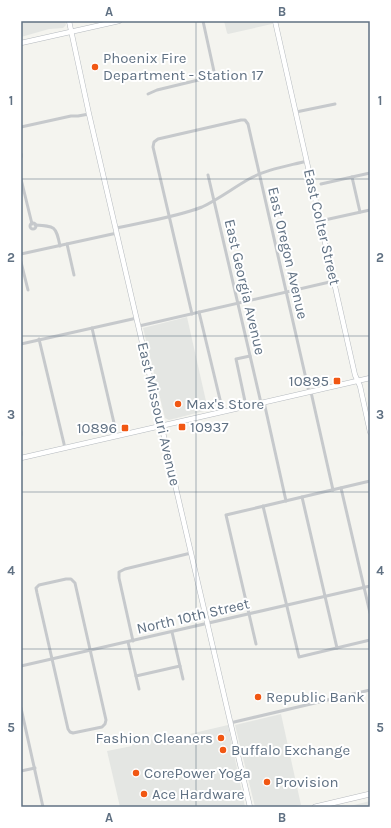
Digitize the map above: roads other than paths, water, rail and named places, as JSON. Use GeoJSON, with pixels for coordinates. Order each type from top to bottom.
{"type":"FeatureCollection","features":[{"type":"Feature","properties":{"kind":"main road","name":"East Missouri Avenue"},"geometry":{"type":"LineString","coordinates":[[69,21],[89,114],[250,807]]}},
{"type":"Feature","properties":{"kind":"main road"},"geometry":{"type":"LineString","coordinates":[[21,43],[119,21]]}},
{"type":"Feature","properties":{"kind":"main road","name":"East Colter Street"},"geometry":{"type":"LineString","coordinates":[[275,21],[320,222],[370,432]]}},
{"type":"Feature","properties":{"kind":"main road"},"geometry":{"type":"LineString","coordinates":[[21,458],[370,378]]}},
{"type":"Feature","properties":{"kind":"main road"},"geometry":{"type":"LineString","coordinates":[[315,807],[370,794]]}},
{"type":"Feature","properties":{"kind":"street"},"geometry":{"type":"LineString","coordinates":[[148,94],[157,90],[215,76],[203,21]]}},
{"type":"Feature","properties":{"kind":"street"},"geometry":{"type":"LineString","coordinates":[[296,112],[335,104]]}},
{"type":"Feature","properties":{"kind":"street"},"geometry":{"type":"LineString","coordinates":[[21,127],[70,116],[89,114]]}},
{"type":"Feature","properties":{"kind":"street","name":"East Oregon Avenue"},"geometry":{"type":"LineString","coordinates":[[169,216],[153,147],[154,142],[158,139],[245,120],[248,124],[333,490]]}},
{"type":"Feature","properties":{"kind":"street"},"geometry":{"type":"LineString","coordinates":[[21,254],[60,246],[201,207],[259,174],[307,161]]}},
{"type":"Feature","properties":{"kind":"street"},"geometry":{"type":"LineString","coordinates":[[321,184],[370,172]]}},
{"type":"Feature","properties":{"kind":"street","name":"East Georgia Avenue"},"geometry":{"type":"LineString","coordinates":[[208,175],[237,303],[286,501]]}},
{"type":"Feature","properties":{"kind":"street"},"geometry":{"type":"LineString","coordinates":[[352,177],[360,212]]}},
{"type":"Feature","properties":{"kind":"street"},"geometry":{"type":"LineString","coordinates":[[21,179],[33,224],[47,225],[55,228],[60,246]]}},
{"type":"Feature","properties":{"kind":"street"},"geometry":{"type":"LineString","coordinates":[[320,222],[370,210]]}},
{"type":"Feature","properties":{"kind":"street"},"geometry":{"type":"LineString","coordinates":[[169,216],[192,314]]}},
{"type":"Feature","properties":{"kind":"street"},"geometry":{"type":"LineString","coordinates":[[67,244],[74,275]]}},
{"type":"Feature","properties":{"kind":"street"},"geometry":{"type":"LineString","coordinates":[[21,262],[28,290]]}},
{"type":"Feature","properties":{"kind":"street"},"geometry":{"type":"LineString","coordinates":[[139,326],[334,281]]}},
{"type":"Feature","properties":{"kind":"street"},"geometry":{"type":"LineString","coordinates":[[199,312],[222,412]]}},
{"type":"Feature","properties":{"kind":"street"},"geometry":{"type":"LineString","coordinates":[[21,344],[137,318]]}},
{"type":"Feature","properties":{"kind":"street"},"geometry":{"type":"LineString","coordinates":[[92,328],[117,436]]}},
{"type":"Feature","properties":{"kind":"street"},"geometry":{"type":"LineString","coordinates":[[40,339],[65,448]]}},
{"type":"Feature","properties":{"kind":"street"},"geometry":{"type":"LineString","coordinates":[[246,406],[236,359],[250,356]]}},
{"type":"Feature","properties":{"kind":"street"},"geometry":{"type":"LineString","coordinates":[[256,644],[226,515],[370,481]]}},
{"type":"Feature","properties":{"kind":"street"},"geometry":{"type":"LineString","coordinates":[[341,488],[370,613]]}},
{"type":"Feature","properties":{"kind":"street"},"geometry":{"type":"LineString","coordinates":[[302,497],[337,648]]}},
{"type":"Feature","properties":{"kind":"street"},"geometry":{"type":"LineString","coordinates":[[263,506],[299,657],[370,640]]}},
{"type":"Feature","properties":{"kind":"street"},"geometry":{"type":"LineString","coordinates":[[133,641],[119,572],[125,569],[191,553]]}},
{"type":"Feature","properties":{"kind":"street"},"geometry":{"type":"LineString","coordinates":[[71,579],[74,583],[90,651],[106,720],[102,727],[73,733],[68,729],[36,588],[39,585],[71,579]]}},
{"type":"Feature","properties":{"kind":"street","name":"North 10th Street"},"geometry":{"type":"LineString","coordinates":[[21,666],[370,586]]}},
{"type":"Feature","properties":{"kind":"street"},"geometry":{"type":"LineString","coordinates":[[172,632],[183,679]]}},
{"type":"Feature","properties":{"kind":"street"},"geometry":{"type":"LineString","coordinates":[[128,642],[139,689]]}},
{"type":"Feature","properties":{"kind":"street"},"geometry":{"type":"LineString","coordinates":[[136,676],[180,666]]}},
{"type":"Feature","properties":{"kind":"street"},"geometry":{"type":"LineString","coordinates":[[230,723],[370,690]]}},
{"type":"Feature","properties":{"kind":"street"},"geometry":{"type":"LineString","coordinates":[[21,708],[44,807]]}},
{"type":"Feature","properties":{"kind":"street"},"geometry":{"type":"LineString","coordinates":[[21,771],[35,768]]}},
{"type":"Feature","properties":{"kind":"place","name":"Phoenix Fire Department - Station 17"},"geometry":{"type":"Point","coordinates":[95,67]}},
{"type":"Feature","properties":{"kind":"place","name":"10895"},"geometry":{"type":"Point","coordinates":[337,381]}},
{"type":"Feature","properties":{"kind":"place","name":"Max's Store"},"geometry":{"type":"Point","coordinates":[178,404]}},
{"type":"Feature","properties":{"kind":"place","name":"10937"},"geometry":{"type":"Point","coordinates":[182,427]}},
{"type":"Feature","properties":{"kind":"place","name":"10896"},"geometry":{"type":"Point","coordinates":[125,428]}},
{"type":"Feature","properties":{"kind":"place","name":"Republic Bank"},"geometry":{"type":"Point","coordinates":[258,697]}},
{"type":"Feature","properties":{"kind":"place","name":"Fashion Cleaners"},"geometry":{"type":"Point","coordinates":[221,738]}},
{"type":"Feature","properties":{"kind":"place","name":"Buffalo Exchange"},"geometry":{"type":"Point","coordinates":[223,750]}},
{"type":"Feature","properties":{"kind":"place","name":"CorePower Yoga"},"geometry":{"type":"Point","coordinates":[136,773]}},
{"type":"Feature","properties":{"kind":"place","name":"Provision"},"geometry":{"type":"Point","coordinates":[267,782]}},
{"type":"Feature","properties":{"kind":"place","name":"Ace Hardware"},"geometry":{"type":"Point","coordinates":[144,794]}}]}
